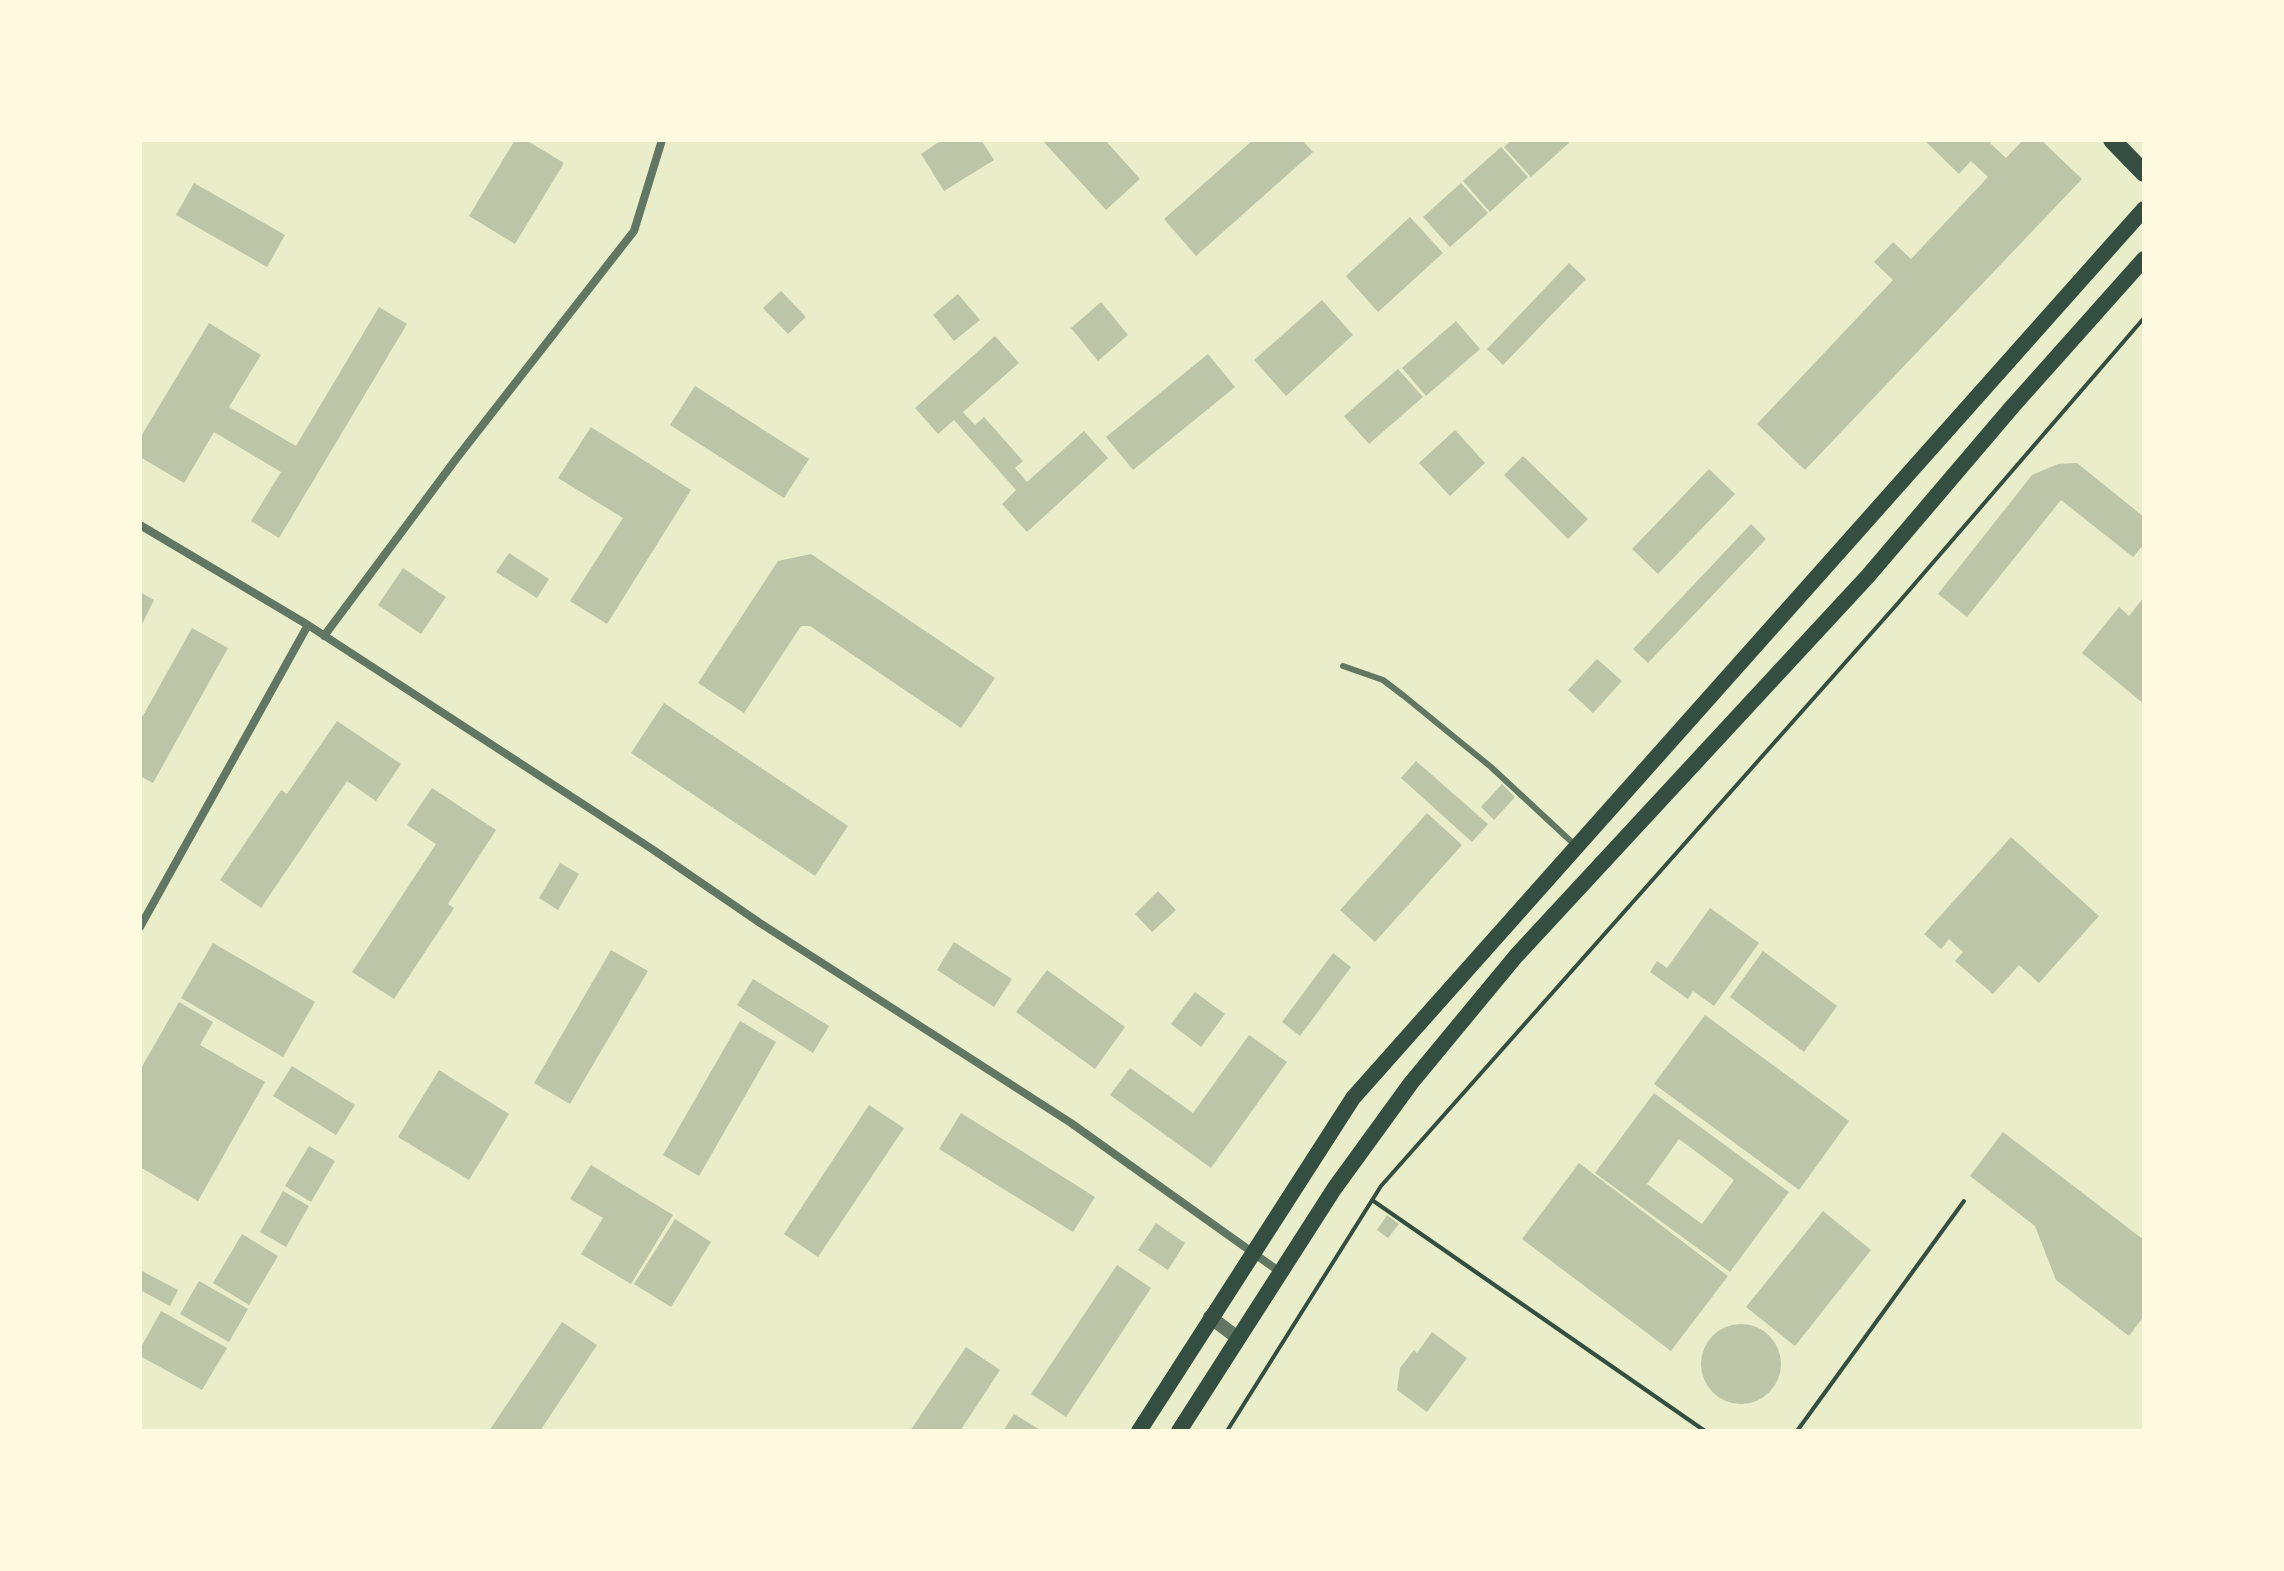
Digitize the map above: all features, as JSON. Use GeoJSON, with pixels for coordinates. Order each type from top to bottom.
{"type":"FeatureCollection","features":[{"type":"Feature","properties":{"kind":"main road"},"geometry":{"type":"LineString","coordinates":[[2112,140],[2144,173]]}},
{"type":"Feature","properties":{"kind":"main road"},"geometry":{"type":"LineString","coordinates":[[1139,1431],[1353,1098],[2144,209]]}},
{"type":"Feature","properties":{"kind":"main road"},"geometry":{"type":"LineString","coordinates":[[1179,1431],[1334,1189],[1411,1083],[1516,956],[1868,576],[2144,259]]}},
{"type":"Feature","properties":{"kind":"street"},"geometry":{"type":"LineString","coordinates":[[324,636],[456,459],[634,231],[662,140]]}},
{"type":"Feature","properties":{"kind":"street"},"geometry":{"type":"LineString","coordinates":[[140,525],[308,625],[1071,1123],[1280,1272]]}},
{"type":"Feature","properties":{"kind":"street"},"geometry":{"type":"LineString","coordinates":[[140,927],[308,625]]}},
{"type":"Feature","properties":{"kind":"street"},"geometry":{"type":"LineString","coordinates":[[1210,1317],[1238,1338]]}},
{"type":"Feature","properties":{"kind":"lane"},"geometry":{"type":"LineString","coordinates":[[1343,666],[1383,680],[1404,696],[1491,767],[1576,846]]}},
{"type":"Feature","properties":{"kind":"path"},"geometry":{"type":"LineString","coordinates":[[1227,1431],[1391,1174],[1899,602],[2144,318]]}},
{"type":"Feature","properties":{"kind":"path"},"geometry":{"type":"LineString","coordinates":[[1372,1200],[1705,1431]]}},
{"type":"Feature","properties":{"kind":"path"},"geometry":{"type":"LineString","coordinates":[[1797,1431],[1964,1201]]}},
{"type":"Feature","properties":{"kind":"building"},"geometry":{"type":"Polygon","coordinates":[[[515,140],[526,140],[564,163],[515,244],[469,216],[515,140]]]}},
{"type":"Feature","properties":{"kind":"building"},"geometry":{"type":"Polygon","coordinates":[[[942,140],[981,140],[994,160],[944,191],[921,154],[942,140]]]}},
{"type":"Feature","properties":{"kind":"building"},"geometry":{"type":"Polygon","coordinates":[[[1042,140],[1105,140],[1140,179],[1106,210],[1042,140]]]}},
{"type":"Feature","properties":{"kind":"building"},"geometry":{"type":"Polygon","coordinates":[[[1253,140],[1302,140],[1313,152],[1196,256],[1164,219],[1253,140]]]}},
{"type":"Feature","properties":{"kind":"building"},"geometry":{"type":"Polygon","coordinates":[[[1512,140],[1566,140],[1569,143],[1531,177],[1504,147],[1512,140]]]}},
{"type":"Feature","properties":{"kind":"building"},"geometry":{"type":"Polygon","coordinates":[[[1924,140],[1994,140],[1990,143],[2006,158],[2023,140],[2041,140],[2082,179],[1805,470],[1757,424],[1893,280],[1874,262],[1893,242],[1911,259],[1988,177],[1971,161],[1959,174],[1924,140]]]}},
{"type":"Feature","properties":{"kind":"building"},"geometry":{"type":"Polygon","coordinates":[[[1501,147],[1528,177],[1490,212],[1463,181],[1501,147]]]}},
{"type":"Feature","properties":{"kind":"building"},"geometry":{"type":"Polygon","coordinates":[[[194,183],[285,235],[267,267],[176,215],[194,183]]]}},
{"type":"Feature","properties":{"kind":"building"},"geometry":{"type":"Polygon","coordinates":[[[1461,183],[1488,213],[1450,247],[1423,217],[1461,183]]]}},
{"type":"Feature","properties":{"kind":"building"},"geometry":{"type":"Polygon","coordinates":[[[1410,217],[1443,253],[1378,312],[1346,276],[1410,217]]]}},
{"type":"Feature","properties":{"kind":"building"},"geometry":{"type":"Polygon","coordinates":[[[1569,263],[1586,279],[1503,365],[1487,349],[1569,263]]]}},
{"type":"Feature","properties":{"kind":"building"},"geometry":{"type":"Polygon","coordinates":[[[781,291],[806,317],[788,334],[763,308],[781,291]]]}},
{"type":"Feature","properties":{"kind":"building"},"geometry":{"type":"Polygon","coordinates":[[[958,294],[980,320],[954,341],[933,315],[958,294]]]}},
{"type":"Feature","properties":{"kind":"building"},"geometry":{"type":"Polygon","coordinates":[[[1322,300],[1353,335],[1286,396],[1254,360],[1322,300]]]}},
{"type":"Feature","properties":{"kind":"building"},"geometry":{"type":"Polygon","coordinates":[[[1101,302],[1128,335],[1098,361],[1071,328],[1101,302]]]}},
{"type":"Feature","properties":{"kind":"building"},"geometry":{"type":"Polygon","coordinates":[[[379,307],[407,324],[279,538],[251,521],[281,472],[214,432],[184,483],[140,457],[140,438],[209,323],[261,355],[229,407],[296,446],[379,307]]]}},
{"type":"Feature","properties":{"kind":"building"},"geometry":{"type":"Polygon","coordinates":[[[1456,321],[1480,349],[1426,396],[1402,368],[1456,321]]]}},
{"type":"Feature","properties":{"kind":"building"},"geometry":{"type":"Polygon","coordinates":[[[995,336],[1019,363],[963,412],[975,425],[984,417],[1023,461],[1015,468],[1027,482],[1084,431],[1108,458],[1027,532],[1002,504],[1016,490],[954,420],[938,434],[915,408],[995,336]]]}},
{"type":"Feature","properties":{"kind":"building"},"geometry":{"type":"Polygon","coordinates":[[[1208,354],[1235,387],[1133,470],[1106,437],[1208,354]]]}},
{"type":"Feature","properties":{"kind":"building"},"geometry":{"type":"Polygon","coordinates":[[[1398,369],[1423,397],[1369,444],[1344,416],[1398,369]]]}},
{"type":"Feature","properties":{"kind":"building"},"geometry":{"type":"Polygon","coordinates":[[[695,386],[809,459],[784,498],[670,425],[695,386]]]}},
{"type":"Feature","properties":{"kind":"building"},"geometry":{"type":"Polygon","coordinates":[[[591,427],[691,490],[607,624],[570,601],[623,518],[558,478],[591,427]]]}},
{"type":"Feature","properties":{"kind":"building"},"geometry":{"type":"Polygon","coordinates":[[[1455,430],[1485,463],[1450,496],[1419,463],[1455,430]]]}},
{"type":"Feature","properties":{"kind":"building"},"geometry":{"type":"Polygon","coordinates":[[[1523,456],[1588,519],[1568,539],[1504,475],[1523,456]]]}},
{"type":"Feature","properties":{"kind":"building"},"geometry":{"type":"Polygon","coordinates":[[[2077,463],[2144,517],[2144,544],[2133,557],[2061,500],[1967,617],[1938,594],[2032,475],[2058,464],[2077,463]]]}},
{"type":"Feature","properties":{"kind":"building"},"geometry":{"type":"Polygon","coordinates":[[[1709,469],[1735,494],[1658,574],[1632,549],[1709,469]]]}},
{"type":"Feature","properties":{"kind":"building"},"geometry":{"type":"Polygon","coordinates":[[[1751,524],[1766,539],[1648,663],[1633,649],[1751,524]]]}},
{"type":"Feature","properties":{"kind":"building"},"geometry":{"type":"Polygon","coordinates":[[[509,553],[549,579],[537,598],[496,572],[509,553]]]}},
{"type":"Feature","properties":{"kind":"building"},"geometry":{"type":"Polygon","coordinates":[[[811,554],[995,678],[961,728],[810,626],[801,626],[744,713],[698,683],[778,561],[811,554]]]}},
{"type":"Feature","properties":{"kind":"building"},"geometry":{"type":"Polygon","coordinates":[[[403,568],[446,597],[421,634],[378,605],[403,568]]]}},
{"type":"Feature","properties":{"kind":"building"},"geometry":{"type":"Polygon","coordinates":[[[140,592],[154,600],[140,628],[140,592]]]}},
{"type":"Feature","properties":{"kind":"building"},"geometry":{"type":"Polygon","coordinates":[[[2144,597],[2144,704],[2082,653],[2119,607],[2129,616],[2144,597]]]}},
{"type":"Feature","properties":{"kind":"building"},"geometry":{"type":"Polygon","coordinates":[[[192,628],[228,648],[153,783],[140,776],[140,721],[192,628]]]}},
{"type":"Feature","properties":{"kind":"building"},"geometry":{"type":"Polygon","coordinates":[[[1597,659],[1622,681],[1593,713],[1568,690],[1597,659]]]}},
{"type":"Feature","properties":{"kind":"building"},"geometry":{"type":"Polygon","coordinates":[[[664,703],[848,826],[815,876],[631,753],[664,703]]]}},
{"type":"Feature","properties":{"kind":"building"},"geometry":{"type":"Polygon","coordinates":[[[337,721],[401,764],[376,801],[347,781],[261,908],[220,880],[281,790],[287,794],[337,721]]]}},
{"type":"Feature","properties":{"kind":"building"},"geometry":{"type":"Polygon","coordinates":[[[1416,761],[1488,824],[1472,842],[1401,778],[1416,761]]]}},
{"type":"Feature","properties":{"kind":"building"},"geometry":{"type":"Polygon","coordinates":[[[1502,784],[1515,797],[1494,820],[1481,807],[1502,784]]]}},
{"type":"Feature","properties":{"kind":"building"},"geometry":{"type":"Polygon","coordinates":[[[432,788],[496,830],[448,904],[454,908],[394,999],[352,972],[436,844],[407,825],[432,788]]]}},
{"type":"Feature","properties":{"kind":"building"},"geometry":{"type":"Polygon","coordinates":[[[1427,813],[1462,845],[1375,942],[1340,910],[1427,813]]]}},
{"type":"Feature","properties":{"kind":"building"},"geometry":{"type":"Polygon","coordinates":[[[2011,837],[2099,916],[2039,983],[2019,965],[1993,994],[1955,961],[1963,952],[1949,939],[1941,949],[1924,934],[2011,837]]]}},
{"type":"Feature","properties":{"kind":"building"},"geometry":{"type":"Polygon","coordinates":[[[560,863],[579,874],[558,910],[539,898],[560,863]]]}},
{"type":"Feature","properties":{"kind":"building"},"geometry":{"type":"Polygon","coordinates":[[[1158,891],[1176,910],[1152,932],[1135,914],[1158,891]]]}},
{"type":"Feature","properties":{"kind":"building"},"geometry":{"type":"Polygon","coordinates":[[[1710,908],[1759,943],[1714,1006],[1693,991],[1688,999],[1650,972],[1657,961],[1667,968],[1710,908]]]}},
{"type":"Feature","properties":{"kind":"building"},"geometry":{"type":"Polygon","coordinates":[[[954,942],[1012,979],[994,1007],[937,970],[954,942]]]}},
{"type":"Feature","properties":{"kind":"building"},"geometry":{"type":"Polygon","coordinates":[[[213,943],[315,1002],[283,1057],[181,998],[213,943]]]}},
{"type":"Feature","properties":{"kind":"building"},"geometry":{"type":"Polygon","coordinates":[[[611,950],[648,971],[570,1104],[534,1083],[611,950]]]}},
{"type":"Feature","properties":{"kind":"building"},"geometry":{"type":"Polygon","coordinates":[[[1763,951],[1837,1006],[1804,1052],[1730,997],[1763,951]]]}},
{"type":"Feature","properties":{"kind":"building"},"geometry":{"type":"Polygon","coordinates":[[[1333,953],[1351,967],[1300,1036],[1282,1022],[1333,953]]]}},
{"type":"Feature","properties":{"kind":"building"},"geometry":{"type":"Polygon","coordinates":[[[1047,970],[1125,1027],[1095,1069],[1016,1012],[1047,970]]]}},
{"type":"Feature","properties":{"kind":"building"},"geometry":{"type":"Polygon","coordinates":[[[753,979],[829,1026],[813,1053],[737,1005],[753,979]]]}},
{"type":"Feature","properties":{"kind":"building"},"geometry":{"type":"Polygon","coordinates":[[[1195,992],[1225,1014],[1201,1047],[1171,1024],[1195,992]]]}},
{"type":"Feature","properties":{"kind":"building"},"geometry":{"type":"Polygon","coordinates":[[[179,1002],[213,1022],[200,1045],[265,1082],[198,1201],[140,1167],[140,1070],[179,1002]]]}},
{"type":"Feature","properties":{"kind":"building"},"geometry":{"type":"Polygon","coordinates":[[[1705,1015],[1849,1121],[1799,1190],[1654,1084],[1705,1015]]]}},
{"type":"Feature","properties":{"kind":"building"},"geometry":{"type":"Polygon","coordinates":[[[740,1021],[776,1042],[699,1176],[663,1155],[740,1021]]]}},
{"type":"Feature","properties":{"kind":"building"},"geometry":{"type":"Polygon","coordinates":[[[1249,1035],[1287,1062],[1211,1168],[1110,1095],[1130,1068],[1193,1113],[1249,1035]]]}},
{"type":"Feature","properties":{"kind":"building"},"geometry":{"type":"Polygon","coordinates":[[[292,1066],[355,1105],[336,1135],[273,1096],[292,1066]]]}},
{"type":"Feature","properties":{"kind":"building"},"geometry":{"type":"Polygon","coordinates":[[[439,1070],[509,1114],[469,1180],[398,1137],[439,1070]]]}},
{"type":"Feature","properties":{"kind":"building"},"geometry":{"type":"Polygon","coordinates":[[[1654,1093],[1789,1192],[1730,1272],[1595,1173],[1654,1093]],[[1679,1139],[1647,1184],[1702,1224],[1734,1180],[1679,1139]]]}},
{"type":"Feature","properties":{"kind":"building"},"geometry":{"type":"Polygon","coordinates":[[[869,1105],[904,1128],[818,1257],[784,1234],[869,1105]]]}},
{"type":"Feature","properties":{"kind":"building"},"geometry":{"type":"Polygon","coordinates":[[[961,1113],[1095,1197],[1073,1232],[939,1149],[961,1113]]]}},
{"type":"Feature","properties":{"kind":"building"},"geometry":{"type":"Polygon","coordinates":[[[2003,1132],[2144,1240],[2144,1316],[2129,1336],[2056,1280],[2035,1226],[1970,1176],[2003,1132]]]}},
{"type":"Feature","properties":{"kind":"building"},"geometry":{"type":"Polygon","coordinates":[[[309,1146],[335,1161],[311,1202],[285,1186],[309,1146]]]}},
{"type":"Feature","properties":{"kind":"building"},"geometry":{"type":"Polygon","coordinates":[[[1579,1163],[1728,1276],[1671,1351],[1522,1239],[1579,1163]]]}},
{"type":"Feature","properties":{"kind":"building"},"geometry":{"type":"Polygon","coordinates":[[[591,1165],[673,1215],[631,1284],[581,1254],[603,1218],[570,1199],[591,1165]]]}},
{"type":"Feature","properties":{"kind":"building"},"geometry":{"type":"Polygon","coordinates":[[[283,1191],[309,1206],[286,1247],[260,1232],[283,1191]]]}},
{"type":"Feature","properties":{"kind":"building"},"geometry":{"type":"Polygon","coordinates":[[[1823,1211],[1871,1250],[1795,1346],[1746,1307],[1823,1211]]]}},
{"type":"Feature","properties":{"kind":"building"},"geometry":{"type":"Polygon","coordinates":[[[1387,1215],[1399,1224],[1388,1238],[1377,1230],[1387,1215]]]}},
{"type":"Feature","properties":{"kind":"building"},"geometry":{"type":"Polygon","coordinates":[[[675,1219],[711,1242],[671,1307],[634,1284],[675,1219]]]}},
{"type":"Feature","properties":{"kind":"building"},"geometry":{"type":"Polygon","coordinates":[[[1156,1223],[1185,1243],[1168,1270],[1138,1250],[1156,1223]]]}},
{"type":"Feature","properties":{"kind":"building"},"geometry":{"type":"Polygon","coordinates":[[[242,1234],[278,1256],[249,1305],[213,1283],[242,1234]]]}},
{"type":"Feature","properties":{"kind":"building"},"geometry":{"type":"Polygon","coordinates":[[[1117,1265],[1151,1288],[1066,1417],[1031,1394],[1117,1265]]]}},
{"type":"Feature","properties":{"kind":"building"},"geometry":{"type":"Polygon","coordinates":[[[140,1270],[178,1290],[170,1306],[140,1290],[140,1270]]]}},
{"type":"Feature","properties":{"kind":"building"},"geometry":{"type":"Polygon","coordinates":[[[199,1281],[248,1309],[229,1342],[180,1314],[199,1281]]]}},
{"type":"Feature","properties":{"kind":"building"},"geometry":{"type":"Polygon","coordinates":[[[161,1311],[227,1348],[202,1390],[140,1356],[140,1349],[161,1311]]]}},
{"type":"Feature","properties":{"kind":"building"},"geometry":{"type":"Polygon","coordinates":[[[562,1322],[597,1345],[540,1431],[489,1431],[562,1322]]]}},
{"type":"Feature","properties":{"kind":"building"},"geometry":{"type":"Polygon","coordinates":[[[1741,1324],[1756,1327],[1769,1336],[1778,1349],[1781,1364],[1778,1379],[1769,1392],[1756,1401],[1741,1404],[1726,1401],[1713,1392],[1704,1379],[1701,1364],[1704,1349],[1713,1336],[1726,1327],[1741,1324]]]}},
{"type":"Feature","properties":{"kind":"building"},"geometry":{"type":"Polygon","coordinates":[[[1432,1332],[1467,1358],[1427,1412],[1397,1390],[1400,1368],[1414,1350],[1417,1353],[1432,1332]]]}},
{"type":"Feature","properties":{"kind":"building"},"geometry":{"type":"Polygon","coordinates":[[[966,1347],[1000,1370],[960,1431],[910,1431],[966,1347]]]}},
{"type":"Feature","properties":{"kind":"building"},"geometry":{"type":"Polygon","coordinates":[[[1014,1414],[1042,1431],[1003,1431],[1014,1414]]]}}]}
